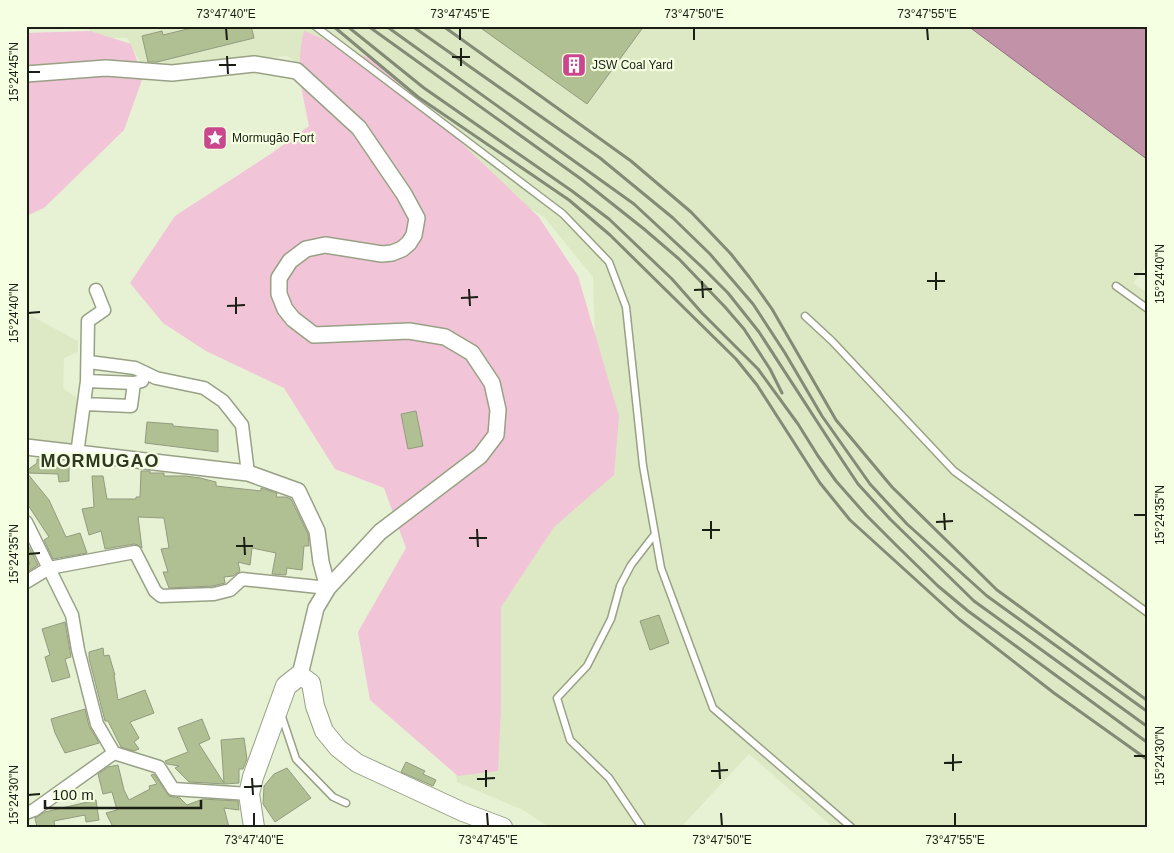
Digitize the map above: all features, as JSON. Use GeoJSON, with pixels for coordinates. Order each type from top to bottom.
{"type":"FeatureCollection","features":[{"type":"Feature","properties":{"kind":"main road"},"geometry":{"type":"LineString","coordinates":[[254,827],[249,794],[253,777],[286,686],[300,675],[310,683],[315,706],[324,730],[338,748],[357,763],[463,812],[503,827]]}},
{"type":"Feature","properties":{"kind":"street"},"geometry":{"type":"LineString","coordinates":[[26,74],[106,68],[172,73],[254,64],[297,71],[359,128],[404,194],[417,218],[414,235],[402,249],[382,254],[326,245],[306,249],[290,261],[279,278],[279,294],[289,314],[314,335],[409,331],[445,337],[472,353],[492,383],[498,410],[496,435],[480,456],[380,532],[328,588],[316,608],[300,675]]}},
{"type":"Feature","properties":{"kind":"street"},"geometry":{"type":"LineString","coordinates":[[77,454],[89,362],[88,321],[104,310],[96,290]]}},
{"type":"Feature","properties":{"kind":"street"},"geometry":{"type":"LineString","coordinates":[[89,362],[135,368],[156,378],[204,388],[223,401],[242,425],[248,473]]}},
{"type":"Feature","properties":{"kind":"street"},"geometry":{"type":"LineString","coordinates":[[87,381],[134,383],[156,378]]}},
{"type":"Feature","properties":{"kind":"street"},"geometry":{"type":"LineString","coordinates":[[84,404],[131,406],[134,383]]}},
{"type":"Feature","properties":{"kind":"street"},"geometry":{"type":"LineString","coordinates":[[26,448],[248,473],[298,491],[318,531],[321,562],[328,588]]}},
{"type":"Feature","properties":{"kind":"street"},"geometry":{"type":"LineString","coordinates":[[26,522],[72,615],[78,650],[97,724],[114,753],[159,767],[173,789],[249,794]]}},
{"type":"Feature","properties":{"kind":"street"},"geometry":{"type":"LineString","coordinates":[[26,582],[49,568],[135,552],[155,591],[161,596],[214,594],[230,590],[242,579],[328,588]]}},
{"type":"Feature","properties":{"kind":"street"},"geometry":{"type":"LineString","coordinates":[[26,813],[34,810],[114,753]]}},
{"type":"Feature","properties":{"kind":"lane"},"geometry":{"type":"LineString","coordinates":[[315,26],[563,214],[609,262],[626,307],[643,466],[661,568],[714,708],[850,827]]}},
{"type":"Feature","properties":{"kind":"lane"},"geometry":{"type":"LineString","coordinates":[[1116,286],[1148,309]]}},
{"type":"Feature","properties":{"kind":"lane"},"geometry":{"type":"LineString","coordinates":[[805,316],[832,341],[954,471],[1148,612]]}},
{"type":"Feature","properties":{"kind":"lane"},"geometry":{"type":"LineString","coordinates":[[642,827],[609,778],[570,740],[557,698],[586,666],[612,619],[620,586],[631,565],[655,534]]}},
{"type":"Feature","properties":{"kind":"lane"},"geometry":{"type":"LineString","coordinates":[[278,708],[296,759],[333,797],[346,803]]}},
{"type":"Feature","properties":{"kind":"shaded area"},"geometry":{"type":"Polygon","coordinates":[[[89,26],[968,26],[1148,160],[1148,264],[1133,283],[1148,293],[1148,827],[833,827],[749,754],[681,827],[549,827],[523,810],[457,782],[437,652],[596,372],[593,277],[544,217],[287,56],[143,67],[127,38],[89,38],[89,26]]]}},
{"type":"Feature","properties":{"kind":"shaded area"},"geometry":{"type":"Polygon","coordinates":[[[968,26],[1148,26],[1148,160],[968,26]]]}},
{"type":"Feature","properties":{"kind":"shaded area"},"geometry":{"type":"Polygon","coordinates":[[[90,31],[131,44],[143,77],[124,130],[44,208],[26,216],[26,33],[90,31]]]}},
{"type":"Feature","properties":{"kind":"shaded area"},"geometry":{"type":"Polygon","coordinates":[[[304,31],[374,60],[538,216],[578,276],[619,416],[614,475],[554,527],[501,607],[501,709],[498,771],[458,776],[370,700],[358,632],[406,548],[384,488],[335,469],[284,388],[206,351],[163,323],[130,283],[175,216],[272,153],[309,126],[300,79],[301,44],[304,31]]]}},
{"type":"Feature","properties":{"kind":"shaded area"},"geometry":{"type":"Polygon","coordinates":[[[26,313],[78,341],[78,352],[64,358],[63,388],[79,399],[71,445],[26,440],[26,313]]]}},
{"type":"Feature","properties":{"kind":"building"},"geometry":{"type":"Polygon","coordinates":[[[200,26],[251,26],[254,38],[157,62],[148,62],[142,36],[162,31],[163,35],[200,26]]]}},
{"type":"Feature","properties":{"kind":"building","name":"JSW Coal Yard"},"geometry":{"type":"Polygon","coordinates":[[[478,26],[644,26],[587,104],[478,26]]]}},
{"type":"Feature","properties":{"kind":"building"},"geometry":{"type":"Polygon","coordinates":[[[416,411],[423,446],[408,449],[401,414],[416,411]]]}},
{"type":"Feature","properties":{"kind":"building"},"geometry":{"type":"Polygon","coordinates":[[[147,422],[218,430],[218,452],[145,443],[147,422]]]}},
{"type":"Feature","properties":{"kind":"building"},"geometry":{"type":"Polygon","coordinates":[[[37,459],[54,460],[54,463],[69,464],[69,481],[59,482],[58,474],[27,473],[49,500],[66,537],[80,533],[87,553],[53,559],[44,540],[49,537],[26,502],[26,471],[37,463],[37,459]]]}},
{"type":"Feature","properties":{"kind":"building"},"geometry":{"type":"Polygon","coordinates":[[[141,471],[164,473],[164,476],[200,478],[216,482],[216,486],[261,491],[261,488],[277,493],[276,497],[291,499],[308,534],[309,546],[304,546],[302,570],[287,568],[286,575],[272,574],[276,553],[252,548],[250,565],[238,562],[240,571],[233,576],[224,577],[225,583],[213,586],[169,588],[163,572],[168,572],[161,549],[169,548],[164,518],[138,517],[142,548],[134,544],[105,549],[101,531],[89,535],[82,509],[94,507],[92,476],[103,476],[107,499],[136,499],[136,497],[140,497],[141,471]]]}},
{"type":"Feature","properties":{"kind":"building"},"geometry":{"type":"Polygon","coordinates":[[[29,547],[38,565],[27,572],[26,566],[30,564],[26,557],[26,549],[29,547]]]}},
{"type":"Feature","properties":{"kind":"building"},"geometry":{"type":"Polygon","coordinates":[[[659,615],[669,643],[650,650],[640,621],[659,615]]]}},
{"type":"Feature","properties":{"kind":"building"},"geometry":{"type":"Polygon","coordinates":[[[65,622],[71,657],[65,659],[70,677],[52,682],[45,657],[50,655],[42,629],[65,622]]]}},
{"type":"Feature","properties":{"kind":"building"},"geometry":{"type":"Polygon","coordinates":[[[103,648],[104,656],[109,655],[115,675],[118,700],[145,690],[154,713],[130,722],[139,738],[134,742],[139,749],[134,751],[121,747],[108,721],[105,721],[89,658],[89,652],[103,648]]]}},
{"type":"Feature","properties":{"kind":"building"},"geometry":{"type":"Polygon","coordinates":[[[85,709],[89,726],[99,743],[65,753],[55,733],[51,719],[85,709]]]}},
{"type":"Feature","properties":{"kind":"building"},"geometry":{"type":"Polygon","coordinates":[[[202,719],[210,739],[199,744],[224,783],[221,740],[244,738],[247,759],[243,769],[239,769],[239,783],[225,784],[189,782],[175,768],[179,766],[167,764],[165,761],[188,752],[178,728],[202,719]]]}},
{"type":"Feature","properties":{"kind":"building"},"geometry":{"type":"Polygon","coordinates":[[[406,762],[425,771],[423,774],[436,780],[433,786],[401,772],[406,762]]]}},
{"type":"Feature","properties":{"kind":"building"},"geometry":{"type":"Polygon","coordinates":[[[118,765],[124,790],[129,800],[150,789],[149,786],[157,784],[151,775],[154,774],[169,796],[180,798],[187,805],[203,799],[238,801],[239,810],[224,808],[229,827],[113,827],[106,813],[117,810],[112,792],[103,794],[98,774],[108,767],[118,765]]]}},
{"type":"Feature","properties":{"kind":"building"},"geometry":{"type":"Polygon","coordinates":[[[287,768],[311,798],[275,822],[263,804],[264,786],[274,774],[287,768]]]}},
{"type":"Feature","properties":{"kind":"building"},"geometry":{"type":"Polygon","coordinates":[[[96,800],[99,820],[86,822],[85,815],[54,821],[55,827],[37,827],[35,818],[45,812],[96,800]]]}},
{"type":"Feature","properties":{"kind":"railway"},"geometry":{"type":"LineString","coordinates":[[333,26],[418,97],[569,200],[610,235],[736,359],[757,385],[820,483],[850,520],[959,619],[1054,693],[1148,760]]}},
{"type":"Feature","properties":{"kind":"railway"},"geometry":{"type":"LineString","coordinates":[[347,26],[424,88],[609,219],[672,279],[702,313],[758,369],[836,481],[866,515],[938,586],[968,611],[1148,743]]}},
{"type":"Feature","properties":{"kind":"railway"},"geometry":{"type":"LineString","coordinates":[[368,26],[581,179],[679,259],[744,329],[770,369],[782,393]]}},
{"type":"Feature","properties":{"kind":"railway"},"geometry":{"type":"LineString","coordinates":[[386,26],[634,204],[728,293],[759,332],[858,484],[890,519],[974,601],[1148,727]]}},
{"type":"Feature","properties":{"kind":"railway"},"geometry":{"type":"LineString","coordinates":[[412,26],[600,158],[673,218],[710,254],[753,304],[785,353],[822,416],[870,484],[907,524],[987,596],[1148,712]]}},
{"type":"Feature","properties":{"kind":"railway"},"geometry":{"type":"LineString","coordinates":[[443,26],[631,161],[691,212],[731,254],[750,278],[772,309],[836,420],[892,487],[997,590],[1148,701]]}},
{"type":"Feature","properties":{"kind":"place","name":"JSW Coal Yard"},"geometry":{"type":"Point","coordinates":[574,65]}},
{"type":"Feature","properties":{"kind":"place","name":"Mormugão Fort"},"geometry":{"type":"Point","coordinates":[215,138]}},
{"type":"Feature","properties":{"kind":"district","name":"MORMUGAO"},"geometry":{"type":"Point","coordinates":[100,461]}}]}
